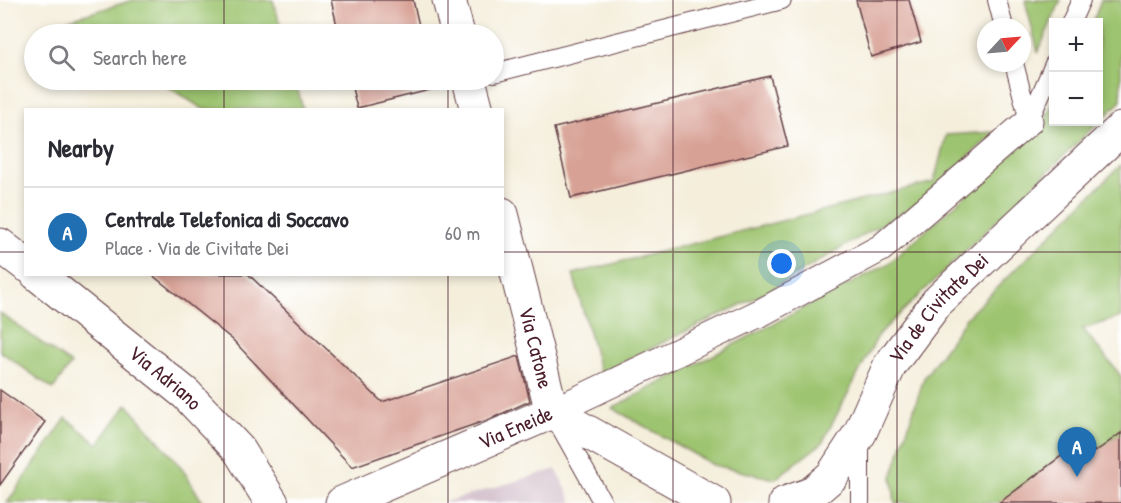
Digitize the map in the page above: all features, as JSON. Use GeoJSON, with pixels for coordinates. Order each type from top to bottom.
{"type":"FeatureCollection","features":[{"type":"Feature","properties":{"kind":"street"},"geometry":{"type":"LineString","coordinates":[[449,0],[455,24]]}},
{"type":"Feature","properties":{"kind":"street"},"geometry":{"type":"LineString","coordinates":[[472,90],[476,108]]}},
{"type":"Feature","properties":{"kind":"street"},"geometry":{"type":"LineString","coordinates":[[552,412],[762,312],[881,248],[1029,121]]}},
{"type":"Feature","properties":{"kind":"street","name":"Via de Civitate Dei"},"geometry":{"type":"LineString","coordinates":[[785,503],[811,494],[832,476],[860,433],[890,365],[937,302],[1121,129]]}},
{"type":"Feature","properties":{"kind":"street","name":"Via Catone"},"geometry":{"type":"LineString","coordinates":[[504,222],[552,412]]}},
{"type":"Feature","properties":{"kind":"street"},"geometry":{"type":"LineString","coordinates":[[0,245],[24,264]]}},
{"type":"Feature","properties":{"kind":"street","name":"Via Adriano"},"geometry":{"type":"LineString","coordinates":[[39,276],[186,394],[239,450],[272,503]]}},
{"type":"Feature","properties":{"kind":"street","name":"Via Eneide"},"geometry":{"type":"LineString","coordinates":[[342,503],[552,412],[714,503]]}},
{"type":"Feature","properties":{"kind":"lane"},"geometry":{"type":"LineString","coordinates":[[504,70],[782,0]]}},
{"type":"Feature","properties":{"kind":"lane"},"geometry":{"type":"LineString","coordinates":[[997,0],[1002,18]]}},
{"type":"Feature","properties":{"kind":"lane"},"geometry":{"type":"LineString","coordinates":[[1073,18],[1081,0]]}},
{"type":"Feature","properties":{"kind":"lane"},"geometry":{"type":"LineString","coordinates":[[1016,72],[1029,121]]}},
{"type":"Feature","properties":{"kind":"lane"},"geometry":{"type":"LineString","coordinates":[[1029,121],[1050,72]]}},
{"type":"Feature","properties":{"kind":"lane"},"geometry":{"type":"LineString","coordinates":[[552,412],[603,503]]}},
{"type":"Feature","properties":{"kind":"lane"},"geometry":{"type":"LineString","coordinates":[[860,433],[860,503]]}},
{"type":"Feature","properties":{"kind":"shaded area"},"geometry":{"type":"Polygon","coordinates":[[[556,469],[573,503],[442,503],[556,469]]]}},
{"type":"Feature","properties":{"kind":"green space"},"geometry":{"type":"Polygon","coordinates":[[[133,0],[273,0],[280,24],[74,24],[67,20],[133,0]]]}},
{"type":"Feature","properties":{"kind":"green space"},"geometry":{"type":"Polygon","coordinates":[[[1025,0],[1061,0],[1053,18],[1049,18],[1049,27],[1038,52],[1025,0]]]}},
{"type":"Feature","properties":{"kind":"green space"},"geometry":{"type":"Polygon","coordinates":[[[1101,0],[1121,0],[1121,101],[1103,118],[1103,18],[1094,18],[1101,0]]]}},
{"type":"Feature","properties":{"kind":"green space"},"geometry":{"type":"Polygon","coordinates":[[[173,90],[298,90],[303,108],[201,108],[173,90]]]}},
{"type":"Feature","properties":{"kind":"green space"},"geometry":{"type":"Polygon","coordinates":[[[1049,111],[1049,126],[1095,126],[879,334],[822,443],[775,479],[713,465],[612,408],[888,264],[1038,131],[1049,111]]]}},
{"type":"Feature","properties":{"kind":"green space"},"geometry":{"type":"Polygon","coordinates":[[[995,132],[918,203],[761,295],[600,373],[573,274],[934,182],[946,135],[995,132]]]}},
{"type":"Feature","properties":{"kind":"green space"},"geometry":{"type":"Polygon","coordinates":[[[1121,165],[1121,317],[1083,329],[1121,376],[1121,433],[1095,452],[1084,439],[999,503],[895,503],[892,477],[924,378],[967,317],[1121,165]]]}},
{"type":"Feature","properties":{"kind":"green space"},"geometry":{"type":"Polygon","coordinates":[[[0,313],[71,364],[53,389],[0,351],[0,313]]]}},
{"type":"Feature","properties":{"kind":"green space"},"geometry":{"type":"Polygon","coordinates":[[[127,404],[182,468],[203,503],[7,503],[66,418],[98,444],[127,404]]]}},
{"type":"Feature","properties":{"kind":"building"},"geometry":{"type":"Polygon","coordinates":[[[331,0],[413,0],[419,24],[337,24],[331,0]]]}},
{"type":"Feature","properties":{"kind":"building"},"geometry":{"type":"Polygon","coordinates":[[[856,0],[909,0],[921,42],[871,57],[856,0]]]}},
{"type":"Feature","properties":{"kind":"building"},"geometry":{"type":"Polygon","coordinates":[[[770,76],[788,146],[571,198],[554,128],[770,76]]]}},
{"type":"Feature","properties":{"kind":"building"},"geometry":{"type":"Polygon","coordinates":[[[352,90],[430,90],[357,108],[352,90]]]}},
{"type":"Feature","properties":{"kind":"building"},"geometry":{"type":"Polygon","coordinates":[[[153,276],[250,276],[382,402],[519,356],[530,401],[490,419],[352,467],[233,340],[153,276]]]}},
{"type":"Feature","properties":{"kind":"building"},"geometry":{"type":"Polygon","coordinates":[[[0,390],[45,422],[0,485],[0,390]]]}},
{"type":"Feature","properties":{"kind":"building"},"geometry":{"type":"Polygon","coordinates":[[[1121,433],[1121,503],[999,503],[1085,438],[1095,452],[1121,433]]]}},
{"type":"Feature","properties":{"kind":"place","name":"Centrale Telefonica di Soccavo"},"geometry":{"type":"Point","coordinates":[1077,477]}}]}
